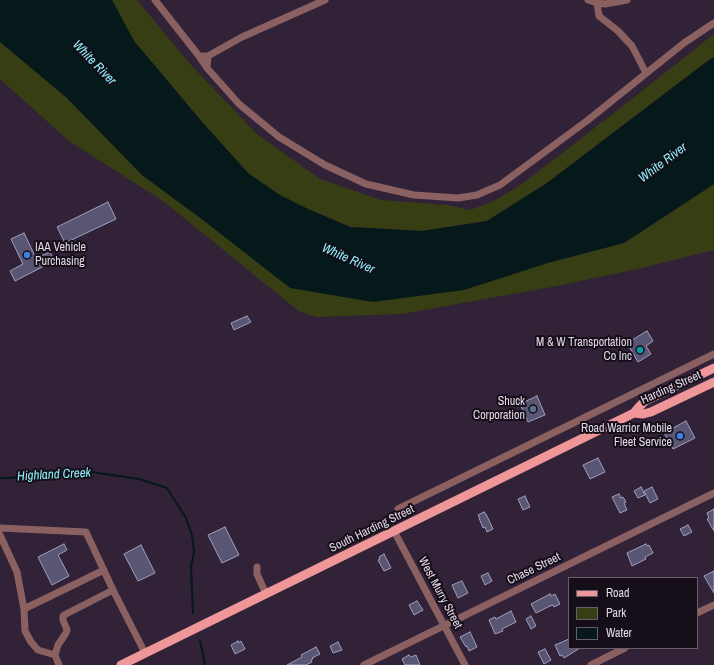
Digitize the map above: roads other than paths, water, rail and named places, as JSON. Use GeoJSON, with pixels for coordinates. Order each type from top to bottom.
{"type":"FeatureCollection","features":[{"type":"Feature","properties":{"kind":"main road","name":"Harding Street"},"geometry":{"type":"LineString","coordinates":[[634,413],[646,401],[714,368]]}},
{"type":"Feature","properties":{"kind":"main road","name":"Harding Street"},"geometry":{"type":"LineString","coordinates":[[634,413],[642,414],[651,412],[714,382]]}},
{"type":"Feature","properties":{"kind":"main road","name":"South Harding Street"},"geometry":{"type":"LineString","coordinates":[[121,665],[634,413]]}},
{"type":"Feature","properties":{"kind":"street"},"geometry":{"type":"LineString","coordinates":[[155,0],[207,68],[239,104],[279,137],[324,166],[366,184],[414,195],[458,198],[478,195],[500,185],[588,120],[684,43],[714,23]]}},
{"type":"Feature","properties":{"kind":"street"},"geometry":{"type":"LineString","coordinates":[[199,56],[208,56],[242,37],[325,0]]}},
{"type":"Feature","properties":{"kind":"street"},"geometry":{"type":"LineString","coordinates":[[588,0],[597,3],[611,4],[626,0]]}},
{"type":"Feature","properties":{"kind":"street"},"geometry":{"type":"LineString","coordinates":[[597,3],[599,16],[618,31],[632,46],[646,73]]}},
{"type":"Feature","properties":{"kind":"street"},"geometry":{"type":"LineString","coordinates":[[207,68],[208,56]]}},
{"type":"Feature","properties":{"kind":"street"},"geometry":{"type":"LineString","coordinates":[[398,510],[714,354]]}},
{"type":"Feature","properties":{"kind":"street","name":"Chase Street"},"geometry":{"type":"LineString","coordinates":[[364,665],[714,493]]}},
{"type":"Feature","properties":{"kind":"street"},"geometry":{"type":"LineString","coordinates":[[0,528],[86,532],[145,653]]}},
{"type":"Feature","properties":{"kind":"street","name":"West Murry Street"},"geometry":{"type":"LineString","coordinates":[[394,531],[465,665]]}},
{"type":"Feature","properties":{"kind":"street"},"geometry":{"type":"LineString","coordinates":[[0,535],[17,572],[24,609],[25,631],[31,642],[38,650],[55,655]]}},
{"type":"Feature","properties":{"kind":"street"},"geometry":{"type":"LineString","coordinates":[[258,567],[257,574],[266,594]]}},
{"type":"Feature","properties":{"kind":"street"},"geometry":{"type":"LineString","coordinates":[[24,609],[104,570]]}},
{"type":"Feature","properties":{"kind":"street"},"geometry":{"type":"LineString","coordinates":[[59,665],[55,655],[58,645],[66,633],[63,616],[113,590]]}},
{"type":"Feature","properties":{"kind":"street"},"geometry":{"type":"LineString","coordinates":[[698,613],[714,605]]}},
{"type":"Feature","properties":{"kind":"street"},"geometry":{"type":"LineString","coordinates":[[590,665],[623,649]]}},
{"type":"Feature","properties":{"kind":"water","name":"White River"},"geometry":{"type":"Polygon","coordinates":[[[0,0],[112,0],[134,41],[202,122],[249,174],[280,195],[350,227],[422,231],[487,221],[547,183],[714,57],[714,184],[624,243],[551,262],[464,290],[373,302],[290,288],[203,220],[142,175],[67,98],[0,42],[0,0]]]}},
{"type":"Feature","properties":{"kind":"waterway","name":"Highland Creek"},"geometry":{"type":"LineString","coordinates":[[0,478],[92,472],[139,479],[167,488],[186,518],[192,535],[194,552],[191,567],[193,613]]}},
{"type":"Feature","properties":{"kind":"waterway","name":"Highland Creek"},"geometry":{"type":"LineString","coordinates":[[200,640],[205,665]]}},
{"type":"Feature","properties":{"kind":"place","name":"IAA Vehicle Purchasing"},"geometry":{"type":"Point","coordinates":[27,255]}},
{"type":"Feature","properties":{"kind":"place","name":"M & W Transportation Co Inc"},"geometry":{"type":"Point","coordinates":[640,350]}},
{"type":"Feature","properties":{"kind":"place","name":"Shuck Corporation"},"geometry":{"type":"Point","coordinates":[533,409]}},
{"type":"Feature","properties":{"kind":"place","name":"Road Warrior Mobile Fleet Service"},"geometry":{"type":"Point","coordinates":[680,436]}}]}
